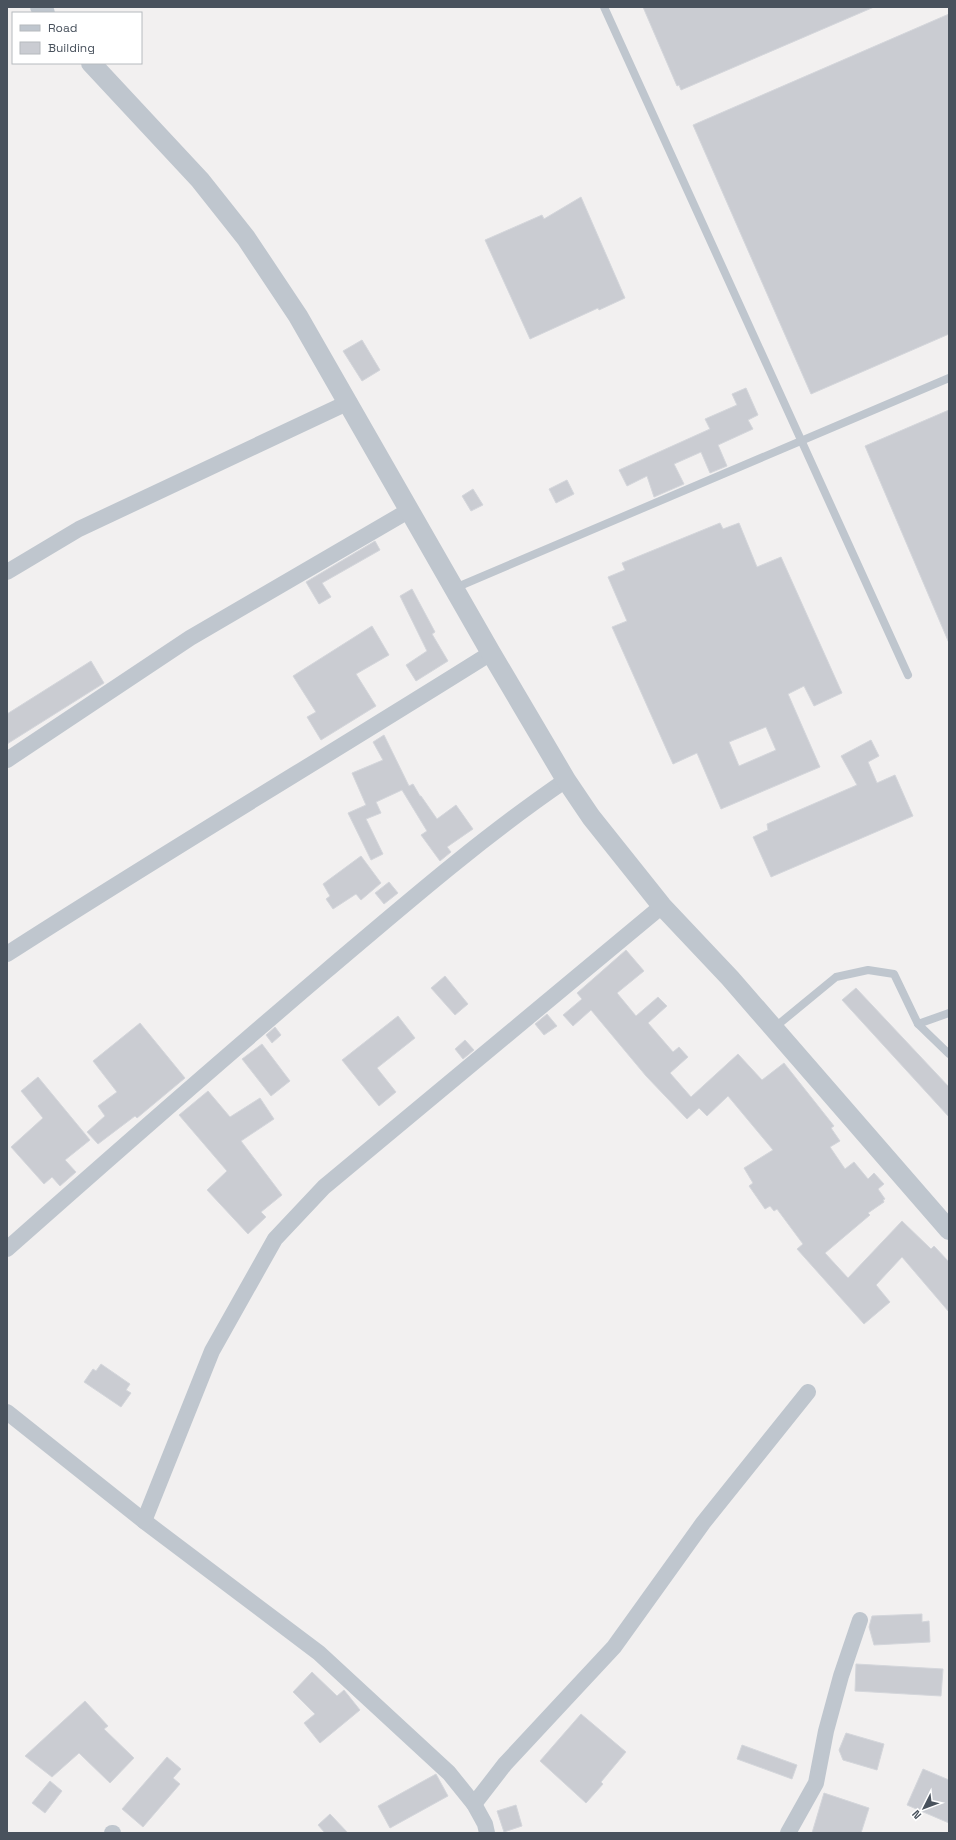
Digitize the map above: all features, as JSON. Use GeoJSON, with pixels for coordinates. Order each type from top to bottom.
{"type":"FeatureCollection","features":[{"type":"Feature","properties":{"kind":"street"},"geometry":{"type":"LineString","coordinates":[[93,64],[200,180],[246,238],[298,316],[349,402],[408,511],[455,588],[491,653],[566,780],[591,817],[662,906],[730,978],[949,1230]]}},
{"type":"Feature","properties":{"kind":"street"},"geometry":{"type":"LineString","coordinates":[[7,572],[79,529],[349,402]]}},
{"type":"Feature","properties":{"kind":"street"},"geometry":{"type":"LineString","coordinates":[[7,760],[190,638],[408,511]]}},
{"type":"Feature","properties":{"kind":"street"},"geometry":{"type":"LineString","coordinates":[[7,954],[113,886],[353,740],[491,653]]}},
{"type":"Feature","properties":{"kind":"street"},"geometry":{"type":"LineString","coordinates":[[7,1249],[170,1104],[391,916],[522,810],[566,780]]}},
{"type":"Feature","properties":{"kind":"street"},"geometry":{"type":"LineString","coordinates":[[144,1521],[212,1351],[275,1239],[324,1186],[662,906]]}},
{"type":"Feature","properties":{"kind":"street"},"geometry":{"type":"LineString","coordinates":[[474,1804],[505,1764],[614,1647],[703,1523],[808,1392]]}},
{"type":"Feature","properties":{"kind":"street"},"geometry":{"type":"LineString","coordinates":[[7,1412],[144,1521],[319,1653],[448,1772],[474,1804],[485,1824],[487,1833]]}},
{"type":"Feature","properties":{"kind":"street"},"geometry":{"type":"LineString","coordinates":[[788,1833],[816,1783],[828,1724],[841,1676],[860,1620]]}},
{"type":"Feature","properties":{"kind":"lane"},"geometry":{"type":"LineString","coordinates":[[604,7],[800,441],[908,675]]}},
{"type":"Feature","properties":{"kind":"lane"},"geometry":{"type":"LineString","coordinates":[[455,588],[949,378]]}},
{"type":"Feature","properties":{"kind":"lane"},"geometry":{"type":"LineString","coordinates":[[773,1028],[836,977],[868,970],[894,974],[918,1024],[949,1054]]}},
{"type":"Feature","properties":{"kind":"lane"},"geometry":{"type":"LineString","coordinates":[[918,1024],[949,1013]]}},
{"type":"Feature","properties":{"kind":"building"},"geometry":{"type":"Polygon","coordinates":[[[643,7],[874,7],[681,90],[679,85],[677,86],[643,7]]]}},
{"type":"Feature","properties":{"kind":"building"},"geometry":{"type":"Polygon","coordinates":[[[949,14],[949,334],[811,394],[693,125],[949,14]]]}},
{"type":"Feature","properties":{"kind":"building"},"geometry":{"type":"Polygon","coordinates":[[[581,197],[625,298],[599,310],[598,308],[530,339],[485,240],[542,215],[544,219],[581,197]]]}},
{"type":"Feature","properties":{"kind":"building"},"geometry":{"type":"Polygon","coordinates":[[[362,340],[380,370],[362,381],[343,351],[362,340]]]}},
{"type":"Feature","properties":{"kind":"building"},"geometry":{"type":"Polygon","coordinates":[[[746,388],[758,415],[748,420],[753,429],[718,445],[727,466],[710,473],[701,452],[674,464],[684,484],[654,497],[647,476],[627,486],[619,470],[710,429],[705,419],[737,405],[732,394],[746,388]]]}},
{"type":"Feature","properties":{"kind":"building"},"geometry":{"type":"Polygon","coordinates":[[[949,410],[949,643],[865,446],[949,410]]]}},
{"type":"Feature","properties":{"kind":"building"},"geometry":{"type":"Polygon","coordinates":[[[567,480],[574,494],[556,503],[549,489],[567,480]]]}},
{"type":"Feature","properties":{"kind":"building"},"geometry":{"type":"Polygon","coordinates":[[[473,489],[483,505],[471,511],[462,496],[473,489]]]}},
{"type":"Feature","properties":{"kind":"building"},"geometry":{"type":"Polygon","coordinates":[[[720,523],[723,529],[739,523],[757,567],[781,557],[842,693],[814,706],[804,686],[788,694],[820,767],[721,809],[697,753],[673,764],[612,627],[627,621],[608,577],[625,570],[622,563],[720,523]],[[766,727],[729,742],[739,766],[776,750],[766,727]]]}},
{"type":"Feature","properties":{"kind":"building"},"geometry":{"type":"Polygon","coordinates":[[[375,541],[380,550],[322,583],[331,597],[319,604],[306,582],[375,541]]]}},
{"type":"Feature","properties":{"kind":"building"},"geometry":{"type":"Polygon","coordinates":[[[412,589],[435,632],[432,634],[448,661],[416,681],[406,665],[427,651],[400,596],[412,589]]]}},
{"type":"Feature","properties":{"kind":"building"},"geometry":{"type":"Polygon","coordinates":[[[372,626],[389,655],[356,674],[376,706],[321,740],[307,717],[316,712],[293,676],[372,626]]]}},
{"type":"Feature","properties":{"kind":"building"},"geometry":{"type":"Polygon","coordinates":[[[91,661],[104,683],[7,744],[7,714],[91,661]]]}},
{"type":"Feature","properties":{"kind":"building"},"geometry":{"type":"Polygon","coordinates":[[[384,735],[409,786],[413,784],[437,819],[456,805],[473,829],[447,847],[451,852],[440,861],[421,835],[427,831],[402,790],[376,802],[381,813],[366,819],[383,854],[371,860],[348,813],[366,805],[352,773],[383,760],[373,742],[384,735]]]}},
{"type":"Feature","properties":{"kind":"building"},"geometry":{"type":"Polygon","coordinates":[[[871,740],[879,756],[868,762],[877,783],[895,775],[913,816],[771,877],[753,837],[768,830],[767,824],[857,785],[841,756],[871,740]]]}},
{"type":"Feature","properties":{"kind":"building"},"geometry":{"type":"Polygon","coordinates":[[[361,856],[381,883],[361,900],[356,894],[333,909],[326,899],[330,896],[323,884],[361,856]]]}},
{"type":"Feature","properties":{"kind":"building"},"geometry":{"type":"Polygon","coordinates":[[[389,882],[398,893],[384,904],[375,893],[389,882]]]}},
{"type":"Feature","properties":{"kind":"building"},"geometry":{"type":"Polygon","coordinates":[[[626,950],[644,971],[617,993],[636,1016],[658,997],[667,1006],[648,1023],[673,1052],[679,1047],[688,1057],[670,1073],[691,1097],[738,1054],[762,1080],[784,1063],[834,1126],[831,1128],[840,1141],[830,1147],[845,1169],[854,1162],[868,1179],[874,1173],[884,1184],[878,1189],[885,1199],[883,1200],[884,1202],[868,1213],[870,1215],[825,1253],[848,1278],[902,1221],[931,1249],[934,1246],[949,1262],[949,1312],[902,1257],[876,1285],[890,1302],[864,1324],[797,1249],[803,1244],[777,1209],[774,1211],[770,1206],[765,1209],[749,1186],[753,1183],[744,1168],[773,1150],[728,1096],[707,1116],[699,1108],[687,1119],[646,1076],[591,1010],[573,1026],[563,1015],[582,999],[577,993],[626,950]]]}},
{"type":"Feature","properties":{"kind":"building"},"geometry":{"type":"Polygon","coordinates":[[[445,976],[468,1004],[455,1015],[431,988],[445,976]]]}},
{"type":"Feature","properties":{"kind":"building"},"geometry":{"type":"Polygon","coordinates":[[[856,988],[949,1087],[949,1117],[842,1000],[856,988]]]}},
{"type":"Feature","properties":{"kind":"building"},"geometry":{"type":"Polygon","coordinates":[[[547,1014],[557,1026],[544,1035],[535,1024],[547,1014]]]}},
{"type":"Feature","properties":{"kind":"building"},"geometry":{"type":"Polygon","coordinates":[[[398,1016],[415,1038],[377,1068],[396,1092],[379,1106],[342,1060],[398,1016]]]}},
{"type":"Feature","properties":{"kind":"building"},"geometry":{"type":"Polygon","coordinates":[[[140,1023],[185,1078],[137,1118],[135,1116],[98,1144],[87,1132],[105,1116],[98,1106],[117,1092],[93,1061],[140,1023]]]}},
{"type":"Feature","properties":{"kind":"building"},"geometry":{"type":"Polygon","coordinates":[[[275,1027],[281,1035],[272,1043],[266,1035],[275,1027]]]}},
{"type":"Feature","properties":{"kind":"building"},"geometry":{"type":"Polygon","coordinates":[[[465,1040],[474,1050],[463,1059],[455,1049],[465,1040]]]}},
{"type":"Feature","properties":{"kind":"building"},"geometry":{"type":"Polygon","coordinates":[[[262,1044],[290,1081],[271,1096],[242,1059],[262,1044]]]}},
{"type":"Feature","properties":{"kind":"building"},"geometry":{"type":"Polygon","coordinates":[[[38,1077],[90,1140],[65,1160],[76,1172],[60,1186],[52,1177],[44,1184],[11,1147],[43,1118],[21,1091],[38,1077]]]}},
{"type":"Feature","properties":{"kind":"building"},"geometry":{"type":"Polygon","coordinates":[[[208,1091],[230,1117],[260,1098],[274,1119],[241,1141],[282,1195],[261,1212],[266,1217],[248,1234],[207,1190],[227,1171],[179,1115],[208,1091]]]}},
{"type":"Feature","properties":{"kind":"building"},"geometry":{"type":"Polygon","coordinates":[[[101,1364],[130,1384],[126,1390],[131,1393],[121,1407],[84,1382],[93,1369],[96,1371],[101,1364]]]}},
{"type":"Feature","properties":{"kind":"building"},"geometry":{"type":"Polygon","coordinates":[[[922,1614],[922,1622],[929,1621],[930,1642],[874,1645],[869,1627],[872,1616],[922,1614]]]}},
{"type":"Feature","properties":{"kind":"building"},"geometry":{"type":"Polygon","coordinates":[[[856,1664],[943,1669],[941,1696],[855,1691],[856,1664]]]}},
{"type":"Feature","properties":{"kind":"building"},"geometry":{"type":"Polygon","coordinates":[[[312,1672],[337,1696],[344,1690],[360,1710],[320,1743],[304,1723],[315,1714],[293,1692],[312,1672]]]}},
{"type":"Feature","properties":{"kind":"building"},"geometry":{"type":"Polygon","coordinates":[[[85,1701],[108,1726],[104,1729],[134,1758],[110,1783],[79,1753],[52,1777],[25,1756],[85,1701]]]}},
{"type":"Feature","properties":{"kind":"building"},"geometry":{"type":"Polygon","coordinates":[[[581,1714],[626,1752],[601,1782],[603,1784],[586,1803],[540,1761],[581,1714]]]}},
{"type":"Feature","properties":{"kind":"building"},"geometry":{"type":"Polygon","coordinates":[[[846,1733],[884,1744],[877,1770],[843,1760],[839,1750],[846,1733]]]}},
{"type":"Feature","properties":{"kind":"building"},"geometry":{"type":"Polygon","coordinates":[[[742,1745],[797,1765],[792,1779],[737,1759],[742,1745]]]}},
{"type":"Feature","properties":{"kind":"building"},"geometry":{"type":"Polygon","coordinates":[[[167,1757],[181,1769],[173,1778],[180,1784],[143,1827],[122,1809],[167,1757]]]}},
{"type":"Feature","properties":{"kind":"building"},"geometry":{"type":"Polygon","coordinates":[[[923,1769],[949,1780],[949,1823],[907,1805],[923,1769]]]}},
{"type":"Feature","properties":{"kind":"building"},"geometry":{"type":"Polygon","coordinates":[[[436,1774],[448,1796],[390,1828],[378,1806],[436,1774]]]}},
{"type":"Feature","properties":{"kind":"building"},"geometry":{"type":"Polygon","coordinates":[[[50,1781],[62,1791],[45,1813],[32,1803],[50,1781]]]}},
{"type":"Feature","properties":{"kind":"building"},"geometry":{"type":"Polygon","coordinates":[[[824,1793],[869,1808],[861,1833],[812,1833],[824,1793]]]}},
{"type":"Feature","properties":{"kind":"building"},"geometry":{"type":"Polygon","coordinates":[[[516,1805],[522,1826],[504,1832],[497,1811],[516,1805]]]}},
{"type":"Feature","properties":{"kind":"building"},"geometry":{"type":"Polygon","coordinates":[[[330,1814],[348,1833],[325,1833],[318,1825],[330,1814]]]}}]}
